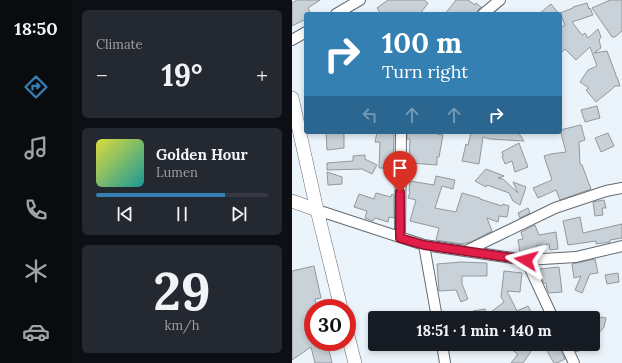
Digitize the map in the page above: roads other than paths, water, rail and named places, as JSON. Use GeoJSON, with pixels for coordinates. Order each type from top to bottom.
{"type":"FeatureCollection","features":[{"type":"Feature","properties":{"kind":"street"},"geometry":{"type":"LineString","coordinates":[[339,12],[360,0]]}},
{"type":"Feature","properties":{"kind":"street"},"geometry":{"type":"LineString","coordinates":[[485,12],[500,0]]}},
{"type":"Feature","properties":{"kind":"street"},"geometry":{"type":"LineString","coordinates":[[292,40],[304,33]]}},
{"type":"Feature","properties":{"kind":"street"},"geometry":{"type":"LineString","coordinates":[[292,98],[339,299]]}},
{"type":"Feature","properties":{"kind":"street"},"geometry":{"type":"LineString","coordinates":[[400,238],[401,134]]}},
{"type":"Feature","properties":{"kind":"street"},"geometry":{"type":"LineString","coordinates":[[466,251],[555,208],[606,191],[622,188]]}},
{"type":"Feature","properties":{"kind":"street"},"geometry":{"type":"LineString","coordinates":[[292,201],[424,245],[526,260],[576,257],[622,246]]}},
{"type":"Feature","properties":{"kind":"street"},"geometry":{"type":"LineString","coordinates":[[424,245],[436,311]]}},
{"type":"Feature","properties":{"kind":"street"},"geometry":{"type":"LineString","coordinates":[[526,260],[550,311]]}},
{"type":"Feature","properties":{"kind":"street"},"geometry":{"type":"LineString","coordinates":[[352,351],[355,363]]}},
{"type":"Feature","properties":{"kind":"street"},"geometry":{"type":"LineString","coordinates":[[443,351],[445,363]]}},
{"type":"Feature","properties":{"kind":"street"},"geometry":{"type":"LineString","coordinates":[[568,351],[574,363]]}}]}
